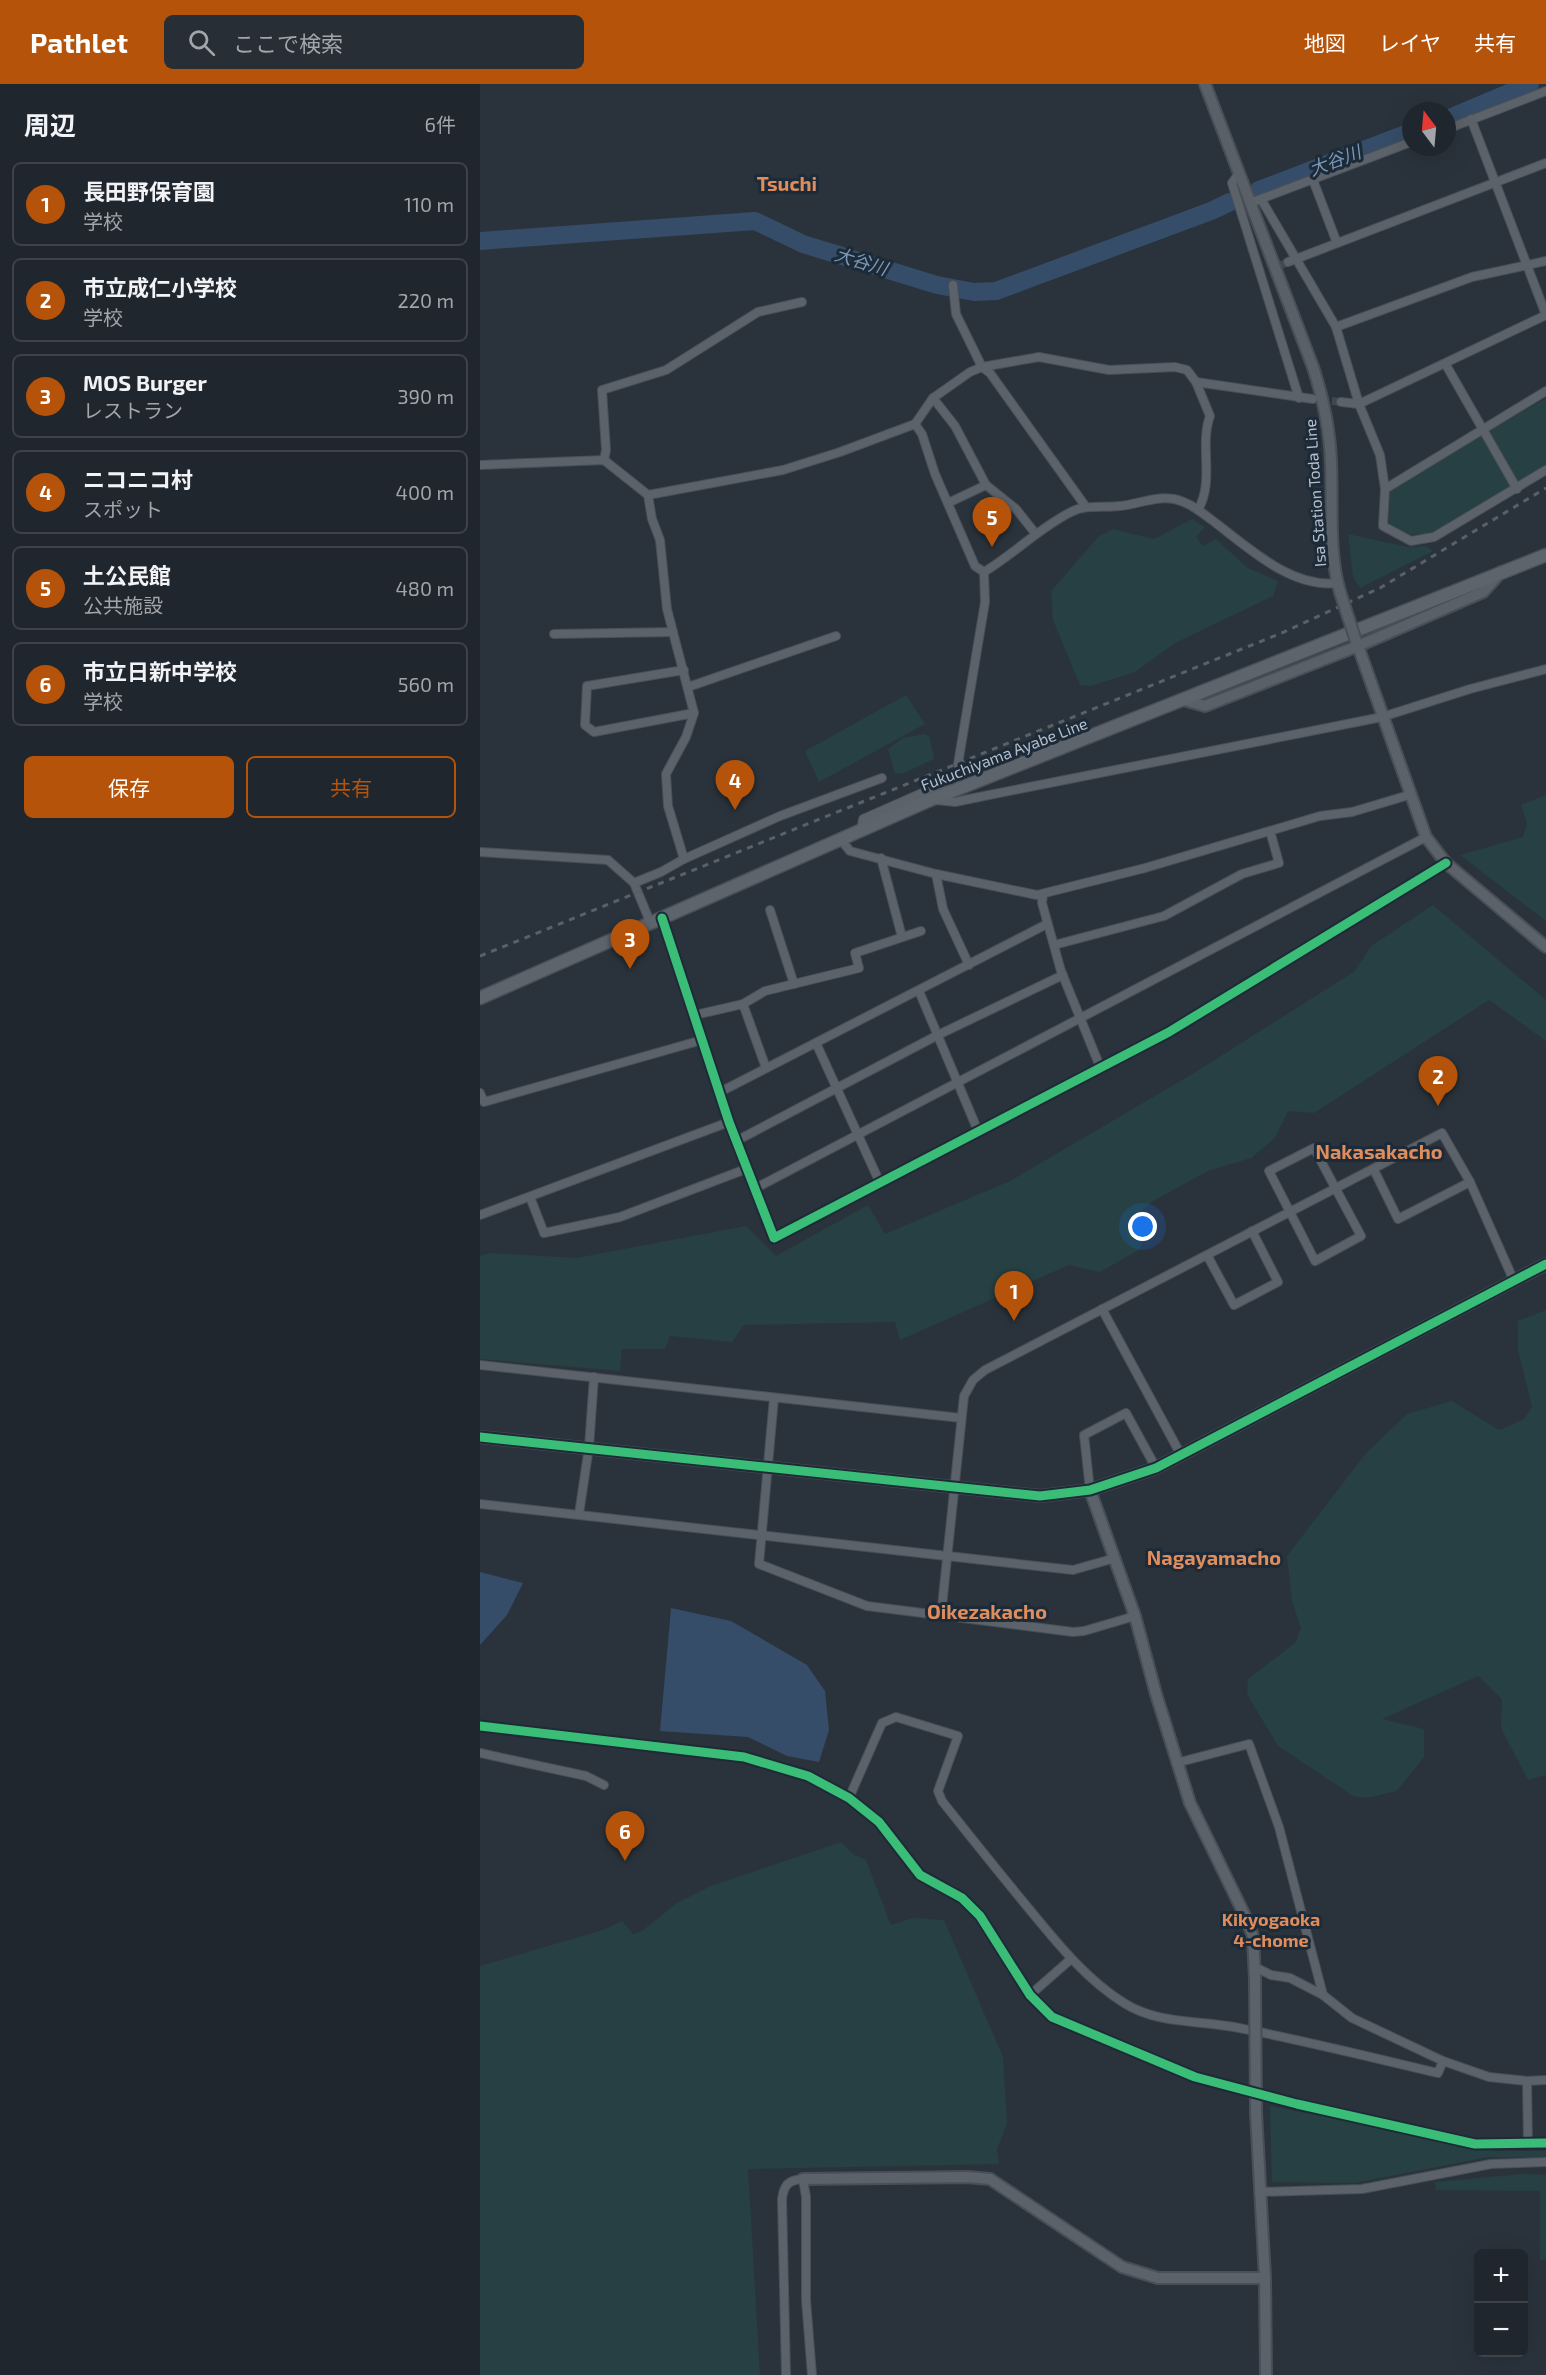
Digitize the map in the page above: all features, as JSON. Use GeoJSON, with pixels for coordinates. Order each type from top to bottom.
{"type":"FeatureCollection","features":[{"type":"Feature","properties":{"kind":"main road","name":"Isa Station Toda Line"},"geometry":{"type":"LineString","coordinates":[[1205,84],[1323,397],[1331,461],[1334,557],[1339,588],[1357,643]]}},
{"type":"Feature","properties":{"kind":"main road","name":"Fukuchiyama Ayabe Line"},"geometry":{"type":"LineString","coordinates":[[480,998],[930,800],[1546,555]]}},
{"type":"Feature","properties":{"kind":"main road"},"geometry":{"type":"LineString","coordinates":[[1184,700],[1205,706],[1483,592],[1501,572]]}},
{"type":"Feature","properties":{"kind":"street"},"geometry":{"type":"LineString","coordinates":[[1456,125],[1546,91]]}},
{"type":"Feature","properties":{"kind":"street"},"geometry":{"type":"LineString","coordinates":[[1341,402],[1359,404],[1546,315],[1471,119]]}},
{"type":"Feature","properties":{"kind":"street"},"geometry":{"type":"LineString","coordinates":[[1250,203],[1402,145]]}},
{"type":"Feature","properties":{"kind":"street"},"geometry":{"type":"LineString","coordinates":[[1292,261],[1546,163]]}},
{"type":"Feature","properties":{"kind":"street"},"geometry":{"type":"LineString","coordinates":[[1239,173],[1232,183],[1299,398]]}},
{"type":"Feature","properties":{"kind":"street"},"geometry":{"type":"LineString","coordinates":[[1313,180],[1337,243]]}},
{"type":"Feature","properties":{"kind":"street"},"geometry":{"type":"LineString","coordinates":[[1261,199],[1292,261],[1336,327],[1359,404],[1380,455],[1385,489],[1383,526],[1411,541],[1434,537],[1546,470]]}},
{"type":"Feature","properties":{"kind":"street"},"geometry":{"type":"LineString","coordinates":[[1336,327],[1472,277],[1546,261]]}},
{"type":"Feature","properties":{"kind":"street"},"geometry":{"type":"LineString","coordinates":[[1261,272],[1270,270]]}},
{"type":"Feature","properties":{"kind":"street"},"geometry":{"type":"LineString","coordinates":[[953,285],[956,314],[982,367],[990,373],[1086,507]]}},
{"type":"Feature","properties":{"kind":"street"},"geometry":{"type":"LineString","coordinates":[[604,460],[606,450],[602,390],[666,370],[758,312],[802,302]]}},
{"type":"Feature","properties":{"kind":"street"},"geometry":{"type":"LineString","coordinates":[[648,495],[783,470],[915,424],[933,398],[970,372],[982,367],[1039,357],[1109,370],[1175,367],[1187,370],[1196,382],[1210,416],[1206,427],[1209,468],[1204,481],[1204,499],[1198,510]]}},
{"type":"Feature","properties":{"kind":"street"},"geometry":{"type":"LineString","coordinates":[[1446,364],[1517,489]]}},
{"type":"Feature","properties":{"kind":"street"},"geometry":{"type":"LineString","coordinates":[[1196,382],[1312,399]]}},
{"type":"Feature","properties":{"kind":"street"},"geometry":{"type":"LineString","coordinates":[[1385,489],[1484,431],[1546,391]]}},
{"type":"Feature","properties":{"kind":"street"},"geometry":{"type":"LineString","coordinates":[[933,398],[955,426],[986,484],[1016,509],[1035,533]]}},
{"type":"Feature","properties":{"kind":"street"},"geometry":{"type":"LineString","coordinates":[[915,424],[922,434],[975,566],[984,572]]}},
{"type":"Feature","properties":{"kind":"street"},"geometry":{"type":"LineString","coordinates":[[480,465],[604,460],[648,495],[652,519],[660,540],[667,609],[694,713],[686,737],[666,774],[668,806],[684,859]]}},
{"type":"Feature","properties":{"kind":"street"},"geometry":{"type":"LineString","coordinates":[[948,503],[986,484]]}},
{"type":"Feature","properties":{"kind":"street"},"geometry":{"type":"LineString","coordinates":[[984,572],[1035,533],[1072,511],[1086,507],[1122,506],[1160,498],[1177,500],[1198,510],[1271,564],[1308,583],[1339,588]]}},
{"type":"Feature","properties":{"kind":"street"},"geometry":{"type":"LineString","coordinates":[[861,831],[863,819],[956,778],[960,770],[958,764],[985,602],[984,572]]}},
{"type":"Feature","properties":{"kind":"street"},"geometry":{"type":"LineString","coordinates":[[555,634],[673,632]]}},
{"type":"Feature","properties":{"kind":"street"},"geometry":{"type":"LineString","coordinates":[[688,687],[836,636]]}},
{"type":"Feature","properties":{"kind":"street"},"geometry":{"type":"LineString","coordinates":[[1357,643],[1409,795],[1426,837],[1446,863],[1546,947]]}},
{"type":"Feature","properties":{"kind":"street"},"geometry":{"type":"LineString","coordinates":[[930,800],[955,802],[1382,717],[1470,689],[1546,669]]}},
{"type":"Feature","properties":{"kind":"street"},"geometry":{"type":"LineString","coordinates":[[684,670],[588,686],[585,725],[594,732],[694,713]]}},
{"type":"Feature","properties":{"kind":"street"},"geometry":{"type":"LineString","coordinates":[[634,883],[770,820],[882,778]]}},
{"type":"Feature","properties":{"kind":"street"},"geometry":{"type":"LineString","coordinates":[[841,840],[850,850],[936,874],[1037,895],[1145,868],[1320,816],[1352,812],[1409,795]]}},
{"type":"Feature","properties":{"kind":"street"},"geometry":{"type":"LineString","coordinates":[[1054,945],[1164,916],[1242,874],[1279,863],[1270,831]]}},
{"type":"Feature","properties":{"kind":"street"},"geometry":{"type":"LineString","coordinates":[[754,1189],[1426,837]]}},
{"type":"Feature","properties":{"kind":"street"},"geometry":{"type":"LineString","coordinates":[[480,852],[608,860],[634,883],[656,921],[695,1015],[729,1122],[774,1238],[1169,1032],[1446,863]]}},
{"type":"Feature","properties":{"kind":"street"},"geometry":{"type":"LineString","coordinates":[[881,858],[902,937]]}},
{"type":"Feature","properties":{"kind":"street"},"geometry":{"type":"LineString","coordinates":[[936,874],[943,909],[969,964]]}},
{"type":"Feature","properties":{"kind":"street"},"geometry":{"type":"LineString","coordinates":[[1043,894],[1042,903],[1047,924],[1063,975],[1101,1069]]}},
{"type":"Feature","properties":{"kind":"street"},"geometry":{"type":"LineString","coordinates":[[770,910],[794,984]]}},
{"type":"Feature","properties":{"kind":"street"},"geometry":{"type":"LineString","coordinates":[[720,1092],[1047,924]]}},
{"type":"Feature","properties":{"kind":"street"},"geometry":{"type":"LineString","coordinates":[[695,1015],[743,1004],[765,991],[859,968],[855,953],[921,931]]}},
{"type":"Feature","properties":{"kind":"street"},"geometry":{"type":"LineString","coordinates":[[736,1141],[938,1035],[1063,975]]}},
{"type":"Feature","properties":{"kind":"street"},"geometry":{"type":"LineString","coordinates":[[919,990],[978,1131]]}},
{"type":"Feature","properties":{"kind":"street"},"geometry":{"type":"LineString","coordinates":[[743,1004],[766,1068]]}},
{"type":"Feature","properties":{"kind":"street"},"geometry":{"type":"LineString","coordinates":[[480,1093],[484,1102],[702,1040]]}},
{"type":"Feature","properties":{"kind":"street"},"geometry":{"type":"LineString","coordinates":[[816,1043],[880,1183]]}},
{"type":"Feature","properties":{"kind":"street"},"geometry":{"type":"LineString","coordinates":[[480,1215],[729,1122]]}},
{"type":"Feature","properties":{"kind":"street"},"geometry":{"type":"LineString","coordinates":[[941,1616],[964,1396],[973,1380],[985,1370],[1442,1133],[1470,1182],[1514,1281]]}},
{"type":"Feature","properties":{"kind":"street"},"geometry":{"type":"LineString","coordinates":[[1314,1148],[1361,1236],[1315,1261],[1290,1212],[1269,1170],[1314,1148]]}},
{"type":"Feature","properties":{"kind":"street"},"geometry":{"type":"LineString","coordinates":[[531,1197],[544,1233],[621,1217],[746,1169]]}},
{"type":"Feature","properties":{"kind":"street"},"geometry":{"type":"LineString","coordinates":[[1374,1170],[1398,1219],[1470,1182]]}},
{"type":"Feature","properties":{"kind":"street"},"geometry":{"type":"LineString","coordinates":[[1207,1255],[1234,1305],[1278,1282],[1252,1231]]}},
{"type":"Feature","properties":{"kind":"street"},"geometry":{"type":"LineString","coordinates":[[480,1437],[1040,1496],[1090,1490],[1156,1468],[1546,1264]]}},
{"type":"Feature","properties":{"kind":"street"},"geometry":{"type":"LineString","coordinates":[[1102,1309],[1181,1455]]}},
{"type":"Feature","properties":{"kind":"street"},"geometry":{"type":"LineString","coordinates":[[480,1365],[961,1418]]}},
{"type":"Feature","properties":{"kind":"street"},"geometry":{"type":"LineString","coordinates":[[579,1514],[589,1447],[594,1377]]}},
{"type":"Feature","properties":{"kind":"street"},"geometry":{"type":"LineString","coordinates":[[774,1398],[759,1564],[867,1606],[1073,1632],[1135,1616]]}},
{"type":"Feature","properties":{"kind":"street"},"geometry":{"type":"LineString","coordinates":[[1156,1468],[1126,1413],[1084,1435],[1090,1490],[1135,1616],[1176,1763],[1191,1803],[1242,1906],[1253,1937],[1256,2112],[1265,2278],[1266,2375]]}},
{"type":"Feature","properties":{"kind":"street"},"geometry":{"type":"LineString","coordinates":[[480,1504],[1073,1570],[1115,1558]]}},
{"type":"Feature","properties":{"kind":"street"},"geometry":{"type":"LineString","coordinates":[[849,1798],[882,1723],[896,1717],[958,1736],[938,1791],[942,1801],[1071,1959],[1107,1991],[1147,2015],[1293,2039],[1438,2073],[1443,2061]]}},
{"type":"Feature","properties":{"kind":"street"},"geometry":{"type":"LineString","coordinates":[[480,1725],[744,1757],[808,1776],[849,1798],[879,1822],[920,1875],[962,1899],[980,1916],[1030,1995],[1052,2017],[1195,2077],[1348,2116],[1475,2144],[1546,2143]]}},
{"type":"Feature","properties":{"kind":"street"},"geometry":{"type":"LineString","coordinates":[[1176,1763],[1249,1744],[1280,1827],[1323,1995]]}},
{"type":"Feature","properties":{"kind":"street"},"geometry":{"type":"LineString","coordinates":[[480,1753],[586,1776],[604,1785]]}},
{"type":"Feature","properties":{"kind":"street"},"geometry":{"type":"LineString","coordinates":[[1030,1995],[1071,1959]]}},
{"type":"Feature","properties":{"kind":"street"},"geometry":{"type":"LineString","coordinates":[[1255,1967],[1272,1975],[1290,1978],[1323,1995],[1352,2018],[1443,2061],[1489,2077],[1527,2081],[1546,2080]]}},
{"type":"Feature","properties":{"kind":"street"},"geometry":{"type":"LineString","coordinates":[[1527,2081],[1528,2142]]}},
{"type":"Feature","properties":{"kind":"street"},"geometry":{"type":"LineString","coordinates":[[1259,2192],[1362,2188],[1491,2164],[1546,2162]]}},
{"type":"Feature","properties":{"kind":"street"},"geometry":{"type":"LineString","coordinates":[[786,2375],[782,2199],[784,2187],[792,2179],[967,2177],[990,2180],[1122,2267],[1158,2278],[1265,2278]]}},
{"type":"Feature","properties":{"kind":"street"},"geometry":{"type":"LineString","coordinates":[[803,2179],[806,2197],[806,2300],[812,2375]]}},
{"type":"Feature","properties":{"kind":"green space"},"geometry":{"type":"Polygon","coordinates":[[[1546,398],[1546,466],[1429,535],[1409,534],[1389,523],[1389,490],[1546,398]]]}},
{"type":"Feature","properties":{"kind":"green space"},"geometry":{"type":"Polygon","coordinates":[[[1192,519],[1205,527],[1196,537],[1203,546],[1216,539],[1248,568],[1278,581],[1273,596],[1175,643],[1135,672],[1091,686],[1080,685],[1053,620],[1051,591],[1099,536],[1113,529],[1154,539],[1192,519]]]}},
{"type":"Feature","properties":{"kind":"green space"},"geometry":{"type":"Polygon","coordinates":[[[1348,534],[1408,547],[1426,546],[1433,551],[1360,588],[1353,577],[1348,534]]]}},
{"type":"Feature","properties":{"kind":"green space"},"geometry":{"type":"Polygon","coordinates":[[[906,695],[925,724],[819,782],[805,751],[906,695]]]}},
{"type":"Feature","properties":{"kind":"green space"},"geometry":{"type":"Polygon","coordinates":[[[924,734],[929,736],[934,759],[904,773],[895,774],[888,749],[903,738],[924,734]]]}},
{"type":"Feature","properties":{"kind":"green space"},"geometry":{"type":"Polygon","coordinates":[[[1546,795],[1546,921],[1460,855],[1523,837],[1527,823],[1521,805],[1546,795]]]}},
{"type":"Feature","properties":{"kind":"green space"},"geometry":{"type":"Polygon","coordinates":[[[1433,905],[1546,1000],[1546,1041],[1489,1000],[1314,1113],[1288,1111],[1275,1138],[1251,1158],[1208,1171],[1153,1201],[1142,1210],[1146,1236],[1139,1250],[1100,1272],[1069,1265],[900,1340],[895,1322],[744,1325],[732,1342],[670,1336],[665,1349],[622,1349],[620,1371],[480,1359],[480,1256],[490,1253],[576,1258],[746,1226],[776,1256],[868,1205],[885,1234],[1010,1181],[1194,1073],[1355,971],[1371,946],[1433,905]]]}},
{"type":"Feature","properties":{"kind":"green space"},"geometry":{"type":"Polygon","coordinates":[[[1546,1310],[1546,1775],[1528,1780],[1501,1728],[1502,1699],[1478,1676],[1382,1719],[1424,1729],[1424,1757],[1397,1791],[1367,1798],[1353,1796],[1278,1746],[1247,1694],[1248,1679],[1295,1643],[1301,1628],[1292,1601],[1287,1556],[1366,1453],[1407,1414],[1452,1401],[1499,1430],[1524,1419],[1532,1407],[1518,1350],[1518,1321],[1546,1310]]]}},
{"type":"Feature","properties":{"kind":"green space"},"geometry":{"type":"Polygon","coordinates":[[[841,1842],[853,1854],[866,1860],[891,1925],[913,1918],[944,1920],[1003,2057],[1007,2124],[997,2149],[999,2164],[748,2169],[760,2375],[480,2375],[480,1966],[603,1930],[622,1921],[633,1934],[642,1931],[677,1903],[711,1886],[841,1842]]]}},
{"type":"Feature","properties":{"kind":"green space"},"geometry":{"type":"Polygon","coordinates":[[[1270,2106],[1495,2151],[1546,2151],[1546,2158],[1488,2157],[1355,2183],[1272,2182],[1270,2106]]]}},
{"type":"Feature","properties":{"kind":"green space"},"geometry":{"type":"Polygon","coordinates":[[[1523,2174],[1546,2175],[1546,2260],[1540,2260],[1540,2191],[1436,2190],[1435,2182],[1523,2174]]]}},
{"type":"Feature","properties":{"kind":"water"},"geometry":{"type":"Polygon","coordinates":[[[480,1572],[523,1583],[507,1615],[480,1645],[480,1572]]]}},
{"type":"Feature","properties":{"kind":"water"},"geometry":{"type":"Polygon","coordinates":[[[671,1608],[731,1621],[807,1665],[825,1691],[829,1730],[819,1762],[787,1756],[748,1737],[660,1731],[671,1608]]]}},
{"type":"Feature","properties":{"kind":"waterway","name":"大谷川"},"geometry":{"type":"LineString","coordinates":[[1456,115],[1530,84]]}},
{"type":"Feature","properties":{"kind":"waterway","name":"大谷川"},"geometry":{"type":"LineString","coordinates":[[1259,190],[1402,135]]}},
{"type":"Feature","properties":{"kind":"waterway","name":"大谷川"},"geometry":{"type":"LineString","coordinates":[[480,241],[755,221],[803,244],[937,285],[974,292],[996,291],[1230,202]]}},
{"type":"Feature","properties":{"kind":"tunnel"},"geometry":{"type":"LineString","coordinates":[[1270,270],[1288,262]]}},
{"type":"Feature","properties":{"kind":"tunnel"},"geometry":{"type":"LineString","coordinates":[[1320,400],[1341,402]]}},
{"type":"Feature","properties":{"kind":"railway"},"geometry":{"type":"LineString","coordinates":[[480,956],[1284,632],[1380,588],[1546,488]]}},
{"type":"Feature","properties":{"kind":"cycle path"},"geometry":{"type":"LineString","coordinates":[[662,918],[729,1122],[774,1238],[1169,1032],[1446,863]]}},
{"type":"Feature","properties":{"kind":"cycle path"},"geometry":{"type":"LineString","coordinates":[[480,1437],[1040,1496],[1090,1490],[1156,1468],[1546,1264]]}},
{"type":"Feature","properties":{"kind":"cycle path"},"geometry":{"type":"LineString","coordinates":[[480,1726],[744,1757],[808,1776],[849,1798],[879,1822],[920,1875],[962,1898],[980,1916],[1030,1995],[1052,2017],[1195,2077],[1297,2104],[1475,2144],[1546,2143]]}},
{"type":"Feature","properties":{"kind":"place","name":"土公民館"},"geometry":{"type":"Point","coordinates":[992,547]}},
{"type":"Feature","properties":{"kind":"place","name":"ニコニコ村"},"geometry":{"type":"Point","coordinates":[735,810]}},
{"type":"Feature","properties":{"kind":"place","name":"MOS Burger"},"geometry":{"type":"Point","coordinates":[630,969]}},
{"type":"Feature","properties":{"kind":"place","name":"市立成仁小学校"},"geometry":{"type":"Point","coordinates":[1438,1106]}},
{"type":"Feature","properties":{"kind":"place","name":"長田野保育園"},"geometry":{"type":"Point","coordinates":[1014,1321]}},
{"type":"Feature","properties":{"kind":"place","name":"市立日新中学校"},"geometry":{"type":"Point","coordinates":[625,1861]}},
{"type":"Feature","properties":{"kind":"district","name":"Tsuchi"},"geometry":{"type":"Point","coordinates":[787,184]}},
{"type":"Feature","properties":{"kind":"district","name":"Nakasakacho"},"geometry":{"type":"Point","coordinates":[1379,1152]}},
{"type":"Feature","properties":{"kind":"district","name":"Nagayamacho"},"geometry":{"type":"Point","coordinates":[1214,1558]}},
{"type":"Feature","properties":{"kind":"district","name":"Oikezakacho"},"geometry":{"type":"Point","coordinates":[987,1612]}},
{"type":"Feature","properties":{"kind":"district","name":"Kikyogaoka 4-chome"},"geometry":{"type":"Point","coordinates":[1271,1930]}}]}
